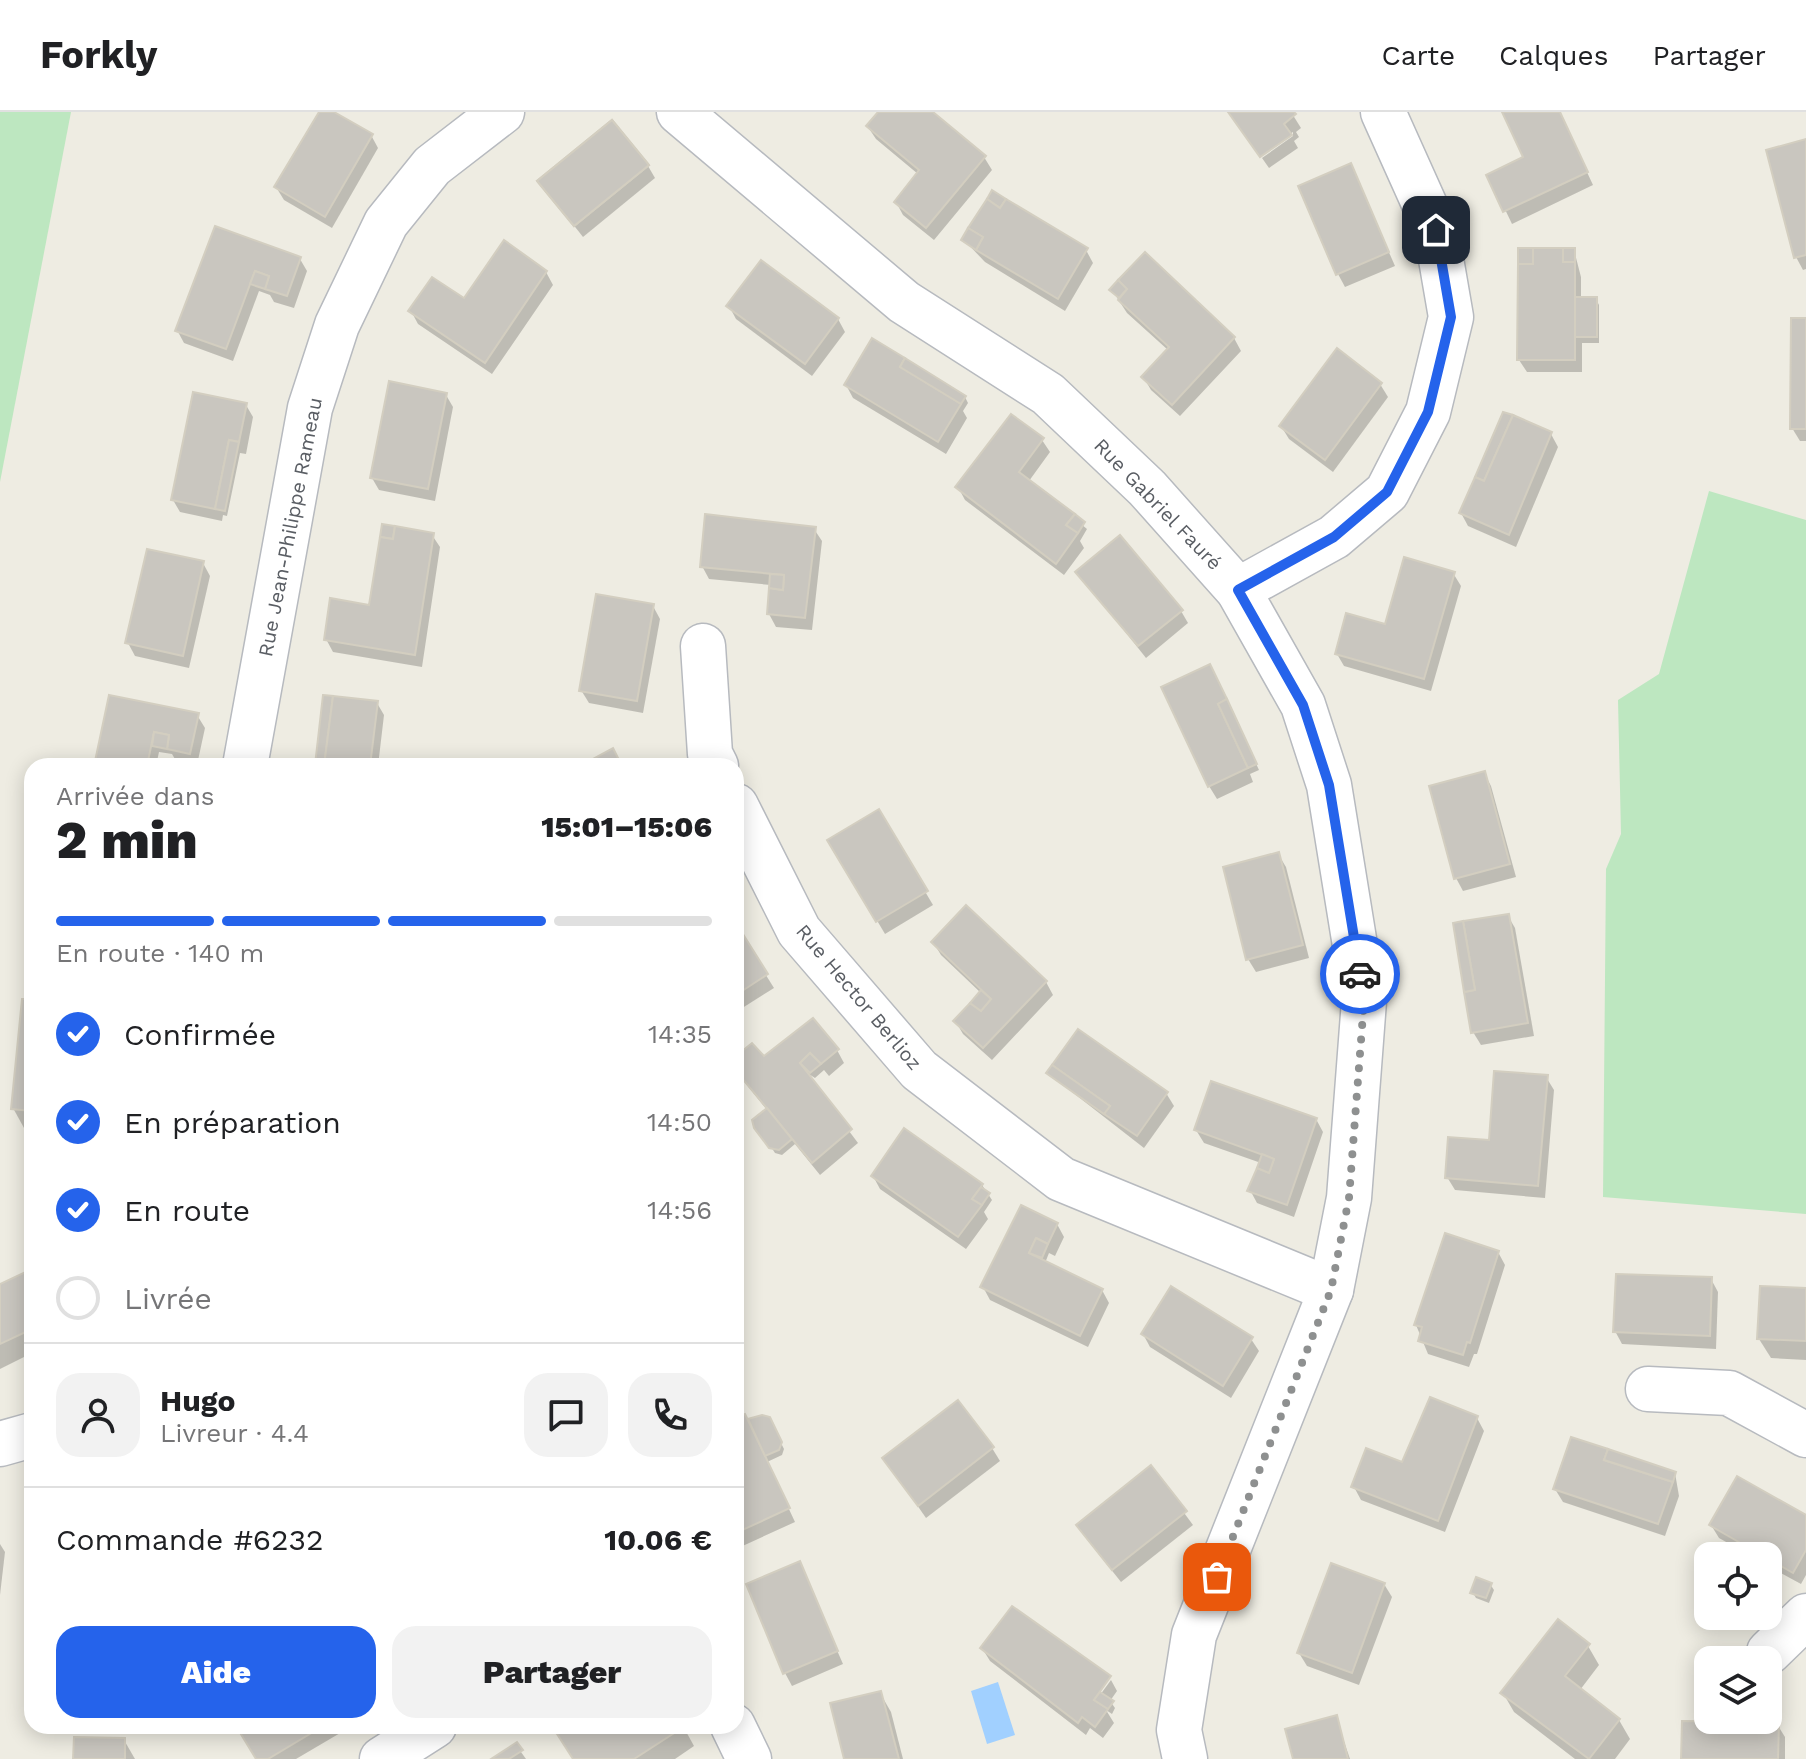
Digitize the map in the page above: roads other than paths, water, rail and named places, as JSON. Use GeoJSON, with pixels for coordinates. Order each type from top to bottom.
{"type":"FeatureCollection","features":[{"type":"Feature","properties":{"kind":"street","name":"Rue Jean-Philippe Rameau"},"geometry":{"type":"LineString","coordinates":[[246,758],[310,408],[337,325],[386,223],[432,166],[502,112]]}},
{"type":"Feature","properties":{"kind":"street","name":"Rue Gabriel Fauré"},"geometry":{"type":"LineString","coordinates":[[679,112],[904,302],[1048,394],[1147,488],[1238,590],[1303,705],[1329,785],[1364,1001],[1349,1198],[1331,1290],[1194,1635],[1179,1730],[1185,1759]]}},
{"type":"Feature","properties":{"kind":"street"},"geometry":{"type":"LineString","coordinates":[[1238,590],[1334,537],[1387,492],[1428,412],[1451,317],[1436,230],[1383,112]]}},
{"type":"Feature","properties":{"kind":"street"},"geometry":{"type":"LineString","coordinates":[[703,646],[712,758]]}},
{"type":"Feature","properties":{"kind":"street","name":"Rue Hector Berlioz"},"geometry":{"type":"LineString","coordinates":[[744,822],[799,931],[919,1070],[1061,1179],[1331,1290]]}},
{"type":"Feature","properties":{"kind":"street"},"geometry":{"type":"LineString","coordinates":[[1648,1389],[1729,1393],[1806,1435]]}},
{"type":"Feature","properties":{"kind":"street"},"geometry":{"type":"LineString","coordinates":[[0,1444],[24,1437]]}},
{"type":"Feature","properties":{"kind":"street"},"geometry":{"type":"LineString","coordinates":[[1775,1646],[1806,1616]]}},
{"type":"Feature","properties":{"kind":"street"},"geometry":{"type":"LineString","coordinates":[[382,1759],[421,1734]]}},
{"type":"Feature","properties":{"kind":"street"},"geometry":{"type":"LineString","coordinates":[[737,1734],[749,1759]]}},
{"type":"Feature","properties":{"kind":"water"},"geometry":{"type":"Polygon","coordinates":[[[998,1682],[1015,1735],[987,1744],[971,1691],[998,1682]]]}}]}
